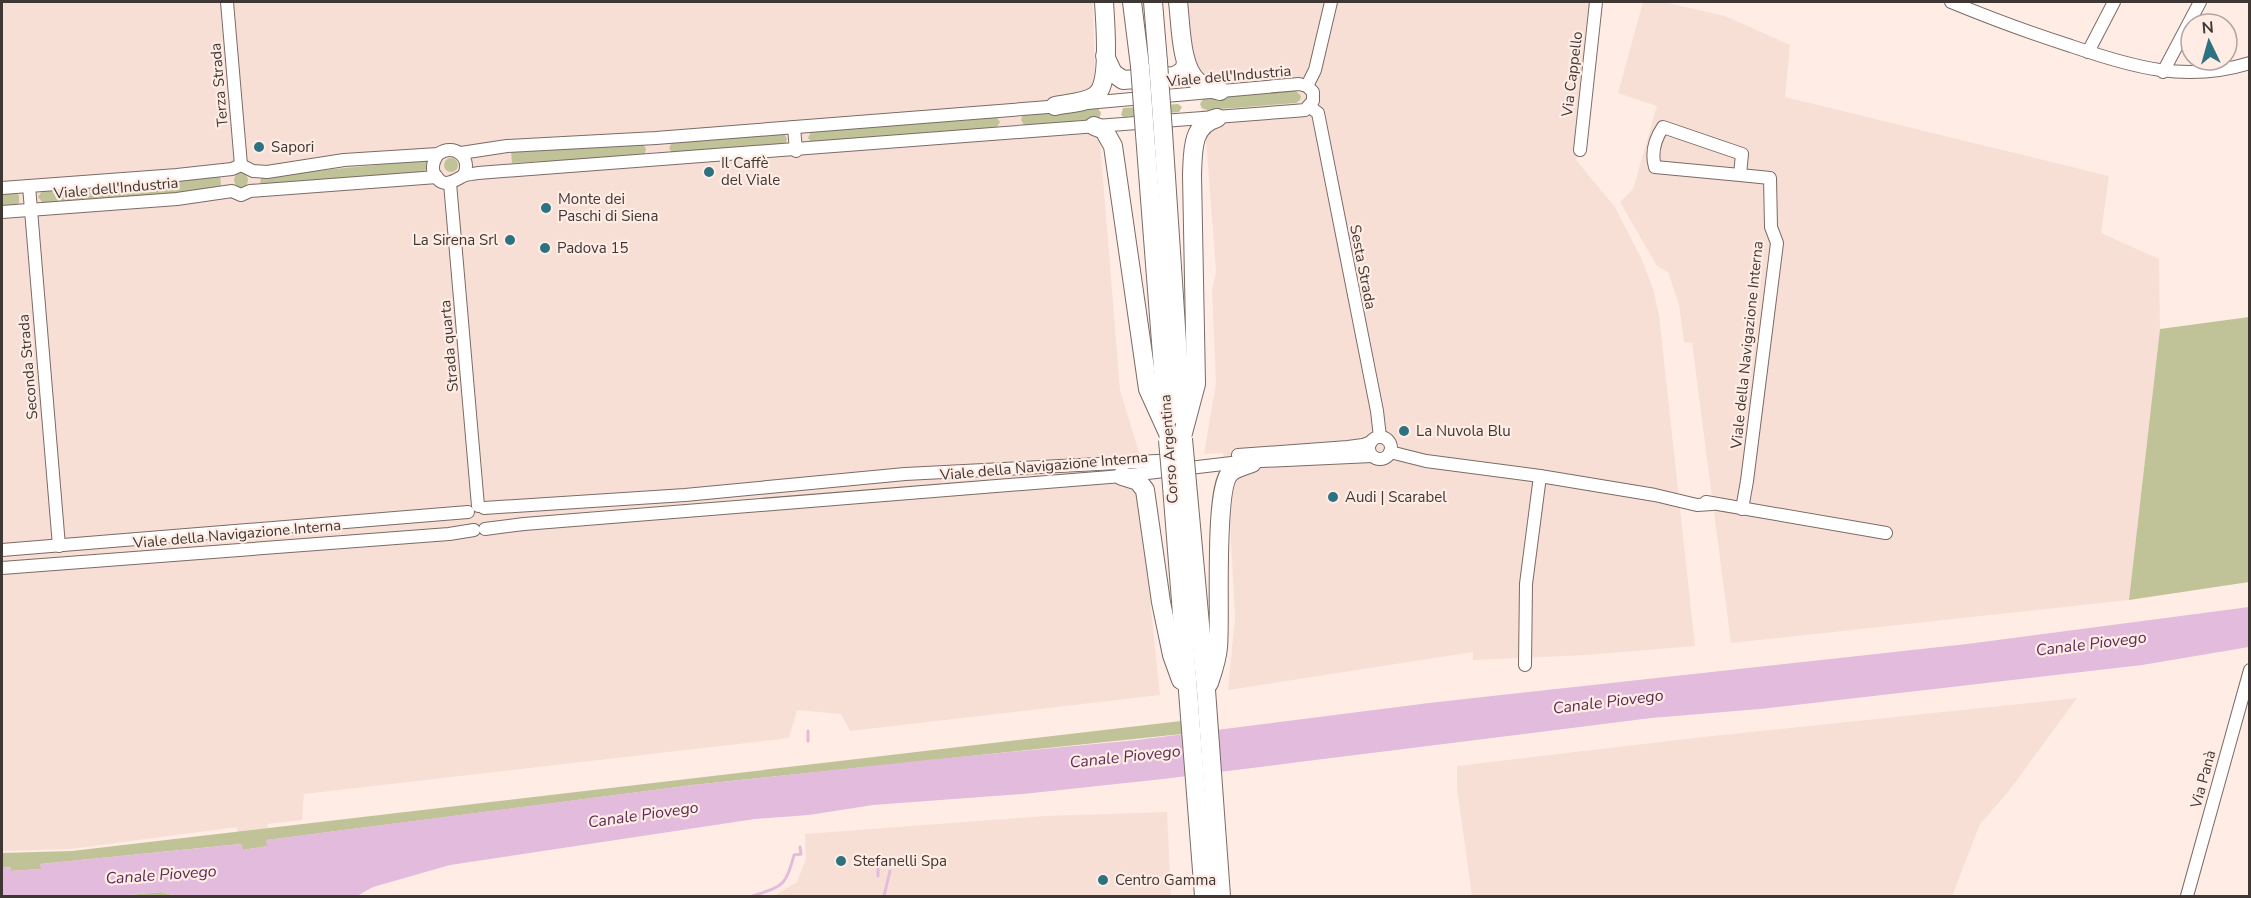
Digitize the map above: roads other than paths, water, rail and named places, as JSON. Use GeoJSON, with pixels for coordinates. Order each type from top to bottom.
{"type":"FeatureCollection","features":[{"type":"Feature","properties":{"kind":"highway"},"geometry":{"type":"LineString","coordinates":[[1055,106],[1085,100],[1095,96],[1101,90],[1106,56],[1104,2]]}},
{"type":"Feature","properties":{"kind":"highway","name":"Corso Argentina"},"geometry":{"type":"LineString","coordinates":[[1132,2],[1140,66],[1154,133]]}},
{"type":"Feature","properties":{"kind":"highway","name":"Corso Argentina"},"geometry":{"type":"LineString","coordinates":[[1153,2],[1158,62],[1154,133],[1175,436],[1206,803],[1221,897]]}},
{"type":"Feature","properties":{"kind":"highway"},"geometry":{"type":"LineString","coordinates":[[1178,2],[1186,63],[1197,82],[1220,91]]}},
{"type":"Feature","properties":{"kind":"highway"},"geometry":{"type":"LineString","coordinates":[[1106,56],[1113,73],[1123,80],[1175,76],[1184,70],[1186,63]]}},
{"type":"Feature","properties":{"kind":"highway"},"geometry":{"type":"LineString","coordinates":[[1175,436],[1196,384],[1192,175],[1194,140],[1202,125],[1217,118]]}},
{"type":"Feature","properties":{"kind":"highway"},"geometry":{"type":"LineString","coordinates":[[1094,126],[1104,130],[1113,146],[1148,389],[1175,436]]}},
{"type":"Feature","properties":{"kind":"highway"},"geometry":{"type":"LineString","coordinates":[[1198,700],[1214,668],[1218,649],[1223,485],[1231,472],[1252,463]]}},
{"type":"Feature","properties":{"kind":"highway"},"geometry":{"type":"LineString","coordinates":[[1122,476],[1138,481],[1145,490],[1152,547],[1172,655],[1198,700]]}},
{"type":"Feature","properties":{"kind":"highway","name":"Corso Argentina"},"geometry":{"type":"LineString","coordinates":[[1204,897],[1206,803]]}},
{"type":"Feature","properties":{"kind":"street","name":"Terza Strada"},"geometry":{"type":"LineString","coordinates":[[227,2],[237,167]]}},
{"type":"Feature","properties":{"kind":"street"},"geometry":{"type":"LineString","coordinates":[[1307,86],[1316,70],[1331,2]]}},
{"type":"Feature","properties":{"kind":"street","name":"Via Cappello"},"geometry":{"type":"LineString","coordinates":[[1580,150],[1596,2]]}},
{"type":"Feature","properties":{"kind":"street"},"geometry":{"type":"LineString","coordinates":[[1951,2],[2025,31],[2088,52],[2163,72],[2226,70],[2250,63]]}},
{"type":"Feature","properties":{"kind":"street"},"geometry":{"type":"LineString","coordinates":[[2088,52],[2114,2]]}},
{"type":"Feature","properties":{"kind":"street"},"geometry":{"type":"LineString","coordinates":[[2163,72],[2200,2]]}},
{"type":"Feature","properties":{"kind":"street","name":"Viale dell'Industria"},"geometry":{"type":"LineString","coordinates":[[2,188],[177,175],[245,166],[253,171],[267,172],[344,160],[438,154],[447,149],[461,153],[507,146],[656,138],[1299,84],[1307,86],[1312,92],[1313,101],[1310,107]]}},
{"type":"Feature","properties":{"kind":"street"},"geometry":{"type":"LineString","coordinates":[[464,175],[1217,118],[1294,111],[1310,107]]}},
{"type":"Feature","properties":{"kind":"street","name":"Sesta Strada"},"geometry":{"type":"LineString","coordinates":[[1310,107],[1318,113],[1377,411],[1375,439]]}},
{"type":"Feature","properties":{"kind":"street"},"geometry":{"type":"LineString","coordinates":[[794,127],[796,151]]}},
{"type":"Feature","properties":{"kind":"street","name":"Viale della Navigazione Interna"},"geometry":{"type":"LineString","coordinates":[[1740,175],[1742,154],[1663,127],[1659,134],[1652,157],[1654,167],[1770,178],[1772,227],[1777,243],[1742,509]]}},
{"type":"Feature","properties":{"kind":"street"},"geometry":{"type":"LineString","coordinates":[[656,138],[658,161]]}},
{"type":"Feature","properties":{"kind":"street"},"geometry":{"type":"LineString","coordinates":[[450,183],[464,175],[466,164],[461,153]]}},
{"type":"Feature","properties":{"kind":"street"},"geometry":{"type":"LineString","coordinates":[[437,177],[433,168],[438,154]]}},
{"type":"Feature","properties":{"kind":"street"},"geometry":{"type":"LineString","coordinates":[[232,191],[229,188],[227,177],[237,167]]}},
{"type":"Feature","properties":{"kind":"street"},"geometry":{"type":"LineString","coordinates":[[250,191],[256,182],[253,171]]}},
{"type":"Feature","properties":{"kind":"street","name":"Viale dell'Industria"},"geometry":{"type":"LineString","coordinates":[[2,212],[177,199],[232,191],[241,195],[250,191],[437,177],[450,183]]}},
{"type":"Feature","properties":{"kind":"street","name":"Strada quarta"},"geometry":{"type":"LineString","coordinates":[[450,183],[477,509]]}},
{"type":"Feature","properties":{"kind":"street","name":"Seconda Strada"},"geometry":{"type":"LineString","coordinates":[[29,186],[58,546]]}},
{"type":"Feature","properties":{"kind":"street"},"geometry":{"type":"LineString","coordinates":[[1372,456],[1368,449],[1375,439],[1388,441],[1390,452]]}},
{"type":"Feature","properties":{"kind":"street","name":"Viale della Navigazione Interna"},"geometry":{"type":"LineString","coordinates":[[2,550],[910,475],[1207,458],[1348,447],[1363,445],[1375,439]]}},
{"type":"Feature","properties":{"kind":"street","name":"Viale della Navigazione Interna"},"geometry":{"type":"LineString","coordinates":[[2,568],[448,534],[524,524],[1122,476],[1240,462],[1372,456],[1381,459],[1390,452],[1426,461],[1540,476],[1655,495],[1697,498],[1712,504],[1886,533]]}},
{"type":"Feature","properties":{"kind":"street"},"geometry":{"type":"LineString","coordinates":[[897,494],[897,485],[900,480],[910,475]]}},
{"type":"Feature","properties":{"kind":"street"},"geometry":{"type":"LineString","coordinates":[[1525,664],[1526,584],[1540,476]]}},
{"type":"Feature","properties":{"kind":"street"},"geometry":{"type":"LineString","coordinates":[[865,479],[882,483],[882,490],[874,496]]}},
{"type":"Feature","properties":{"kind":"street"},"geometry":{"type":"LineString","coordinates":[[685,495],[686,511]]}},
{"type":"Feature","properties":{"kind":"street"},"geometry":{"type":"LineString","coordinates":[[477,509],[491,517],[489,525],[480,530],[467,523],[477,509]]}},
{"type":"Feature","properties":{"kind":"street","name":"Via Panà"},"geometry":{"type":"LineString","coordinates":[[2187,897],[2250,670]]}},
{"type":"Feature","properties":{"kind":"water","name":"Canale Piovego"},"geometry":{"type":"Polygon","coordinates":[[[2249,607],[2249,647],[2142,665],[1760,709],[1651,718],[1163,779],[1023,794],[873,805],[809,815],[755,819],[450,865],[373,887],[357,896],[177,896],[161,892],[118,896],[2,896],[2,868],[11,867],[11,871],[41,869],[40,864],[241,844],[243,850],[267,846],[266,840],[693,785],[1137,740],[1429,703],[1967,644],[2249,607]]]}},
{"type":"Feature","properties":{"kind":"waterway"},"geometry":{"type":"LineString","coordinates":[[808,731],[808,741]]}},
{"type":"Feature","properties":{"kind":"waterway"},"geometry":{"type":"LineString","coordinates":[[753,896],[781,884],[788,874],[794,855],[801,854],[800,847]]}},
{"type":"Feature","properties":{"kind":"waterway"},"geometry":{"type":"LineString","coordinates":[[878,860],[878,876]]}},
{"type":"Feature","properties":{"kind":"waterway"},"geometry":{"type":"LineString","coordinates":[[884,896],[890,871]]}},
{"type":"Feature","properties":{"kind":"place","name":"Sapori"},"geometry":{"type":"Point","coordinates":[259,147]}},
{"type":"Feature","properties":{"kind":"place","name":"Il Caffè del Viale"},"geometry":{"type":"Point","coordinates":[709,172]}},
{"type":"Feature","properties":{"kind":"place","name":"Monte dei Paschi di Siena"},"geometry":{"type":"Point","coordinates":[546,208]}},
{"type":"Feature","properties":{"kind":"place","name":"La Sirena Srl"},"geometry":{"type":"Point","coordinates":[510,240]}},
{"type":"Feature","properties":{"kind":"place","name":"Padova 15"},"geometry":{"type":"Point","coordinates":[545,248]}},
{"type":"Feature","properties":{"kind":"place","name":"La Nuvola Blu"},"geometry":{"type":"Point","coordinates":[1404,431]}},
{"type":"Feature","properties":{"kind":"place","name":"Audi | Scarabel"},"geometry":{"type":"Point","coordinates":[1333,497]}},
{"type":"Feature","properties":{"kind":"place","name":"Stefanelli Spa"},"geometry":{"type":"Point","coordinates":[841,861]}},
{"type":"Feature","properties":{"kind":"place","name":"Centro Gamma"},"geometry":{"type":"Point","coordinates":[1103,880]}}]}
